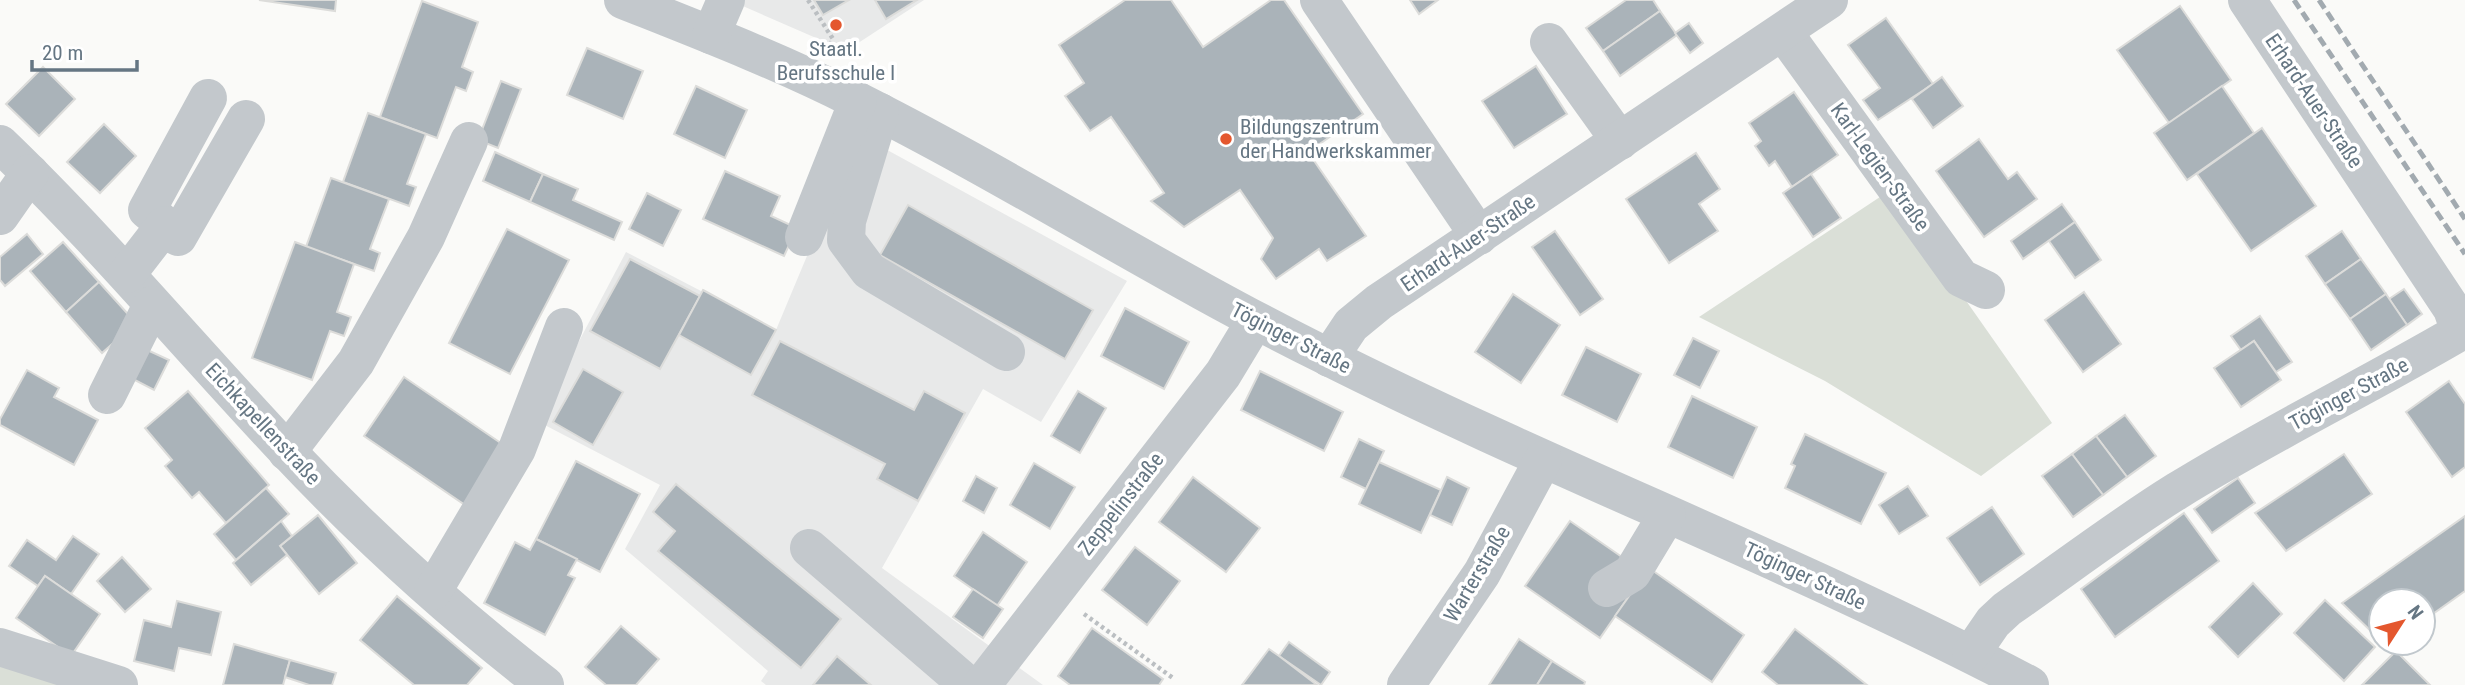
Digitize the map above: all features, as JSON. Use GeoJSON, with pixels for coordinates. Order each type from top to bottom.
{"type":"FeatureCollection","features":[{"type":"Feature","properties":{"kind":"street","name":"Töginger Straße"},"geometry":{"type":"LineString","coordinates":[[623,0],[711,35],[869,106],[1003,177],[1255,321],[1329,358],[1543,460],[1778,562],[1971,654],[2029,685]]}},
{"type":"Feature","properties":{"kind":"street"},"geometry":{"type":"LineString","coordinates":[[711,35],[726,0]]}},
{"type":"Feature","properties":{"kind":"street"},"geometry":{"type":"LineString","coordinates":[[1319,0],[1479,236]]}},
{"type":"Feature","properties":{"kind":"street","name":"Erhard-Auer-Straße"},"geometry":{"type":"LineString","coordinates":[[1329,358],[1351,325],[1379,302],[1784,33],[1829,0]]}},
{"type":"Feature","properties":{"kind":"street","name":"Erhard-Auer-Straße"},"geometry":{"type":"LineString","coordinates":[[2247,0],[2381,201]]}},
{"type":"Feature","properties":{"kind":"street","name":"Karl-Legien-Straße"},"geometry":{"type":"LineString","coordinates":[[1784,33],[1961,278],[1986,290]]}},
{"type":"Feature","properties":{"kind":"street"},"geometry":{"type":"LineString","coordinates":[[1549,42],[1620,141]]}},
{"type":"Feature","properties":{"kind":"street"},"geometry":{"type":"LineString","coordinates":[[208,98],[147,210],[178,237],[246,118]]}},
{"type":"Feature","properties":{"kind":"street"},"geometry":{"type":"LineString","coordinates":[[804,237],[869,106]]}},
{"type":"Feature","properties":{"kind":"street"},"geometry":{"type":"LineString","coordinates":[[869,106],[847,221],[846,240],[869,271],[1006,352]]}},
{"type":"Feature","properties":{"kind":"street"},"geometry":{"type":"LineString","coordinates":[[287,452],[356,362],[426,237],[469,141]]}},
{"type":"Feature","properties":{"kind":"street","name":"Eichkapellenstraße"},"geometry":{"type":"LineString","coordinates":[[0,144],[127,274],[152,305],[287,452],[369,534],[488,641],[545,685]]}},
{"type":"Feature","properties":{"kind":"street"},"geometry":{"type":"LineString","coordinates":[[0,216],[30,173]]}},
{"type":"Feature","properties":{"kind":"street","name":"Töginger Straße"},"geometry":{"type":"LineString","coordinates":[[1971,654],[1993,622],[2007,609],[2175,492],[2462,335],[2452,309],[2381,201]]}},
{"type":"Feature","properties":{"kind":"street"},"geometry":{"type":"LineString","coordinates":[[127,274],[165,225]]}},
{"type":"Feature","properties":{"kind":"street"},"geometry":{"type":"LineString","coordinates":[[107,396],[152,305]]}},
{"type":"Feature","properties":{"kind":"street","name":"Zeppelinstraße"},"geometry":{"type":"LineString","coordinates":[[982,685],[1223,374],[1255,321]]}},
{"type":"Feature","properties":{"kind":"street"},"geometry":{"type":"LineString","coordinates":[[432,591],[517,449],[564,327]]}},
{"type":"Feature","properties":{"kind":"street","name":"Warterstraße"},"geometry":{"type":"LineString","coordinates":[[1406,685],[1482,573],[1543,460]]}},
{"type":"Feature","properties":{"kind":"street"},"geometry":{"type":"LineString","coordinates":[[1607,588],[1632,573],[1667,515]]}},
{"type":"Feature","properties":{"kind":"street"},"geometry":{"type":"LineString","coordinates":[[809,548],[968,685]]}},
{"type":"Feature","properties":{"kind":"street"},"geometry":{"type":"LineString","coordinates":[[0,647],[119,685]]}},
{"type":"Feature","properties":{"kind":"path"},"geometry":{"type":"LineString","coordinates":[[808,0],[833,39]]}},
{"type":"Feature","properties":{"kind":"path"},"geometry":{"type":"LineString","coordinates":[[1052,592],[1173,678]]}},
{"type":"Feature","properties":{"kind":"shaded area","name":"Staatl. Berufsschule I"},"geometry":{"type":"Polygon","coordinates":[[[729,0],[924,0],[846,51],[729,0]]]}},
{"type":"Feature","properties":{"kind":"shaded area"},"geometry":{"type":"Polygon","coordinates":[[[858,134],[1127,281],[1041,422],[983,389],[882,568],[1043,685],[766,685],[761,681],[768,671],[625,549],[660,485],[537,421],[626,252],[776,330],[858,134]]]}},
{"type":"Feature","properties":{"kind":"shaded area"},"geometry":{"type":"Polygon","coordinates":[[[1889,191],[2052,423],[1981,476],[1825,381],[1699,317],[1889,191]]]}},
{"type":"Feature","properties":{"kind":"shaded area"},"geometry":{"type":"Polygon","coordinates":[[[0,664],[72,685],[0,685],[0,664]]]}},
{"type":"Feature","properties":{"kind":"building"},"geometry":{"type":"Polygon","coordinates":[[[259,0],[336,0],[335,11],[259,0]]]}},
{"type":"Feature","properties":{"kind":"building"},"geometry":{"type":"Polygon","coordinates":[[[814,0],[849,0],[823,15],[814,0]]]}},
{"type":"Feature","properties":{"kind":"building"},"geometry":{"type":"Polygon","coordinates":[[[875,0],[917,0],[886,19],[875,0]]]}},
{"type":"Feature","properties":{"kind":"building","name":"Bildungszentrum der Handwerkskammer"},"geometry":{"type":"Polygon","coordinates":[[[1125,0],[1171,0],[1203,47],[1271,0],[1284,0],[1363,114],[1308,152],[1366,236],[1327,261],[1319,249],[1276,279],[1261,259],[1273,238],[1240,190],[1184,227],[1151,201],[1164,193],[1111,117],[1090,131],[1065,96],[1084,83],[1059,45],[1125,0]]]}},
{"type":"Feature","properties":{"kind":"building"},"geometry":{"type":"Polygon","coordinates":[[[1410,0],[1438,0],[1419,14],[1410,0]]]}},
{"type":"Feature","properties":{"kind":"building"},"geometry":{"type":"Polygon","coordinates":[[[1626,0],[1653,0],[1660,11],[1603,51],[1586,28],[1626,0]]]}},
{"type":"Feature","properties":{"kind":"building"},"geometry":{"type":"Polygon","coordinates":[[[422,1],[478,22],[462,67],[473,72],[466,91],[456,87],[437,138],[380,117],[422,1]]]}},
{"type":"Feature","properties":{"kind":"building"},"geometry":{"type":"Polygon","coordinates":[[[2180,6],[2231,80],[2169,123],[2117,50],[2180,6]]]}},
{"type":"Feature","properties":{"kind":"building"},"geometry":{"type":"Polygon","coordinates":[[[1660,11],[1677,35],[1620,76],[1603,51],[1660,11]]]}},
{"type":"Feature","properties":{"kind":"building"},"geometry":{"type":"Polygon","coordinates":[[[1886,18],[1933,84],[1878,120],[1863,100],[1880,88],[1848,45],[1886,18]]]}},
{"type":"Feature","properties":{"kind":"building"},"geometry":{"type":"Polygon","coordinates":[[[1689,23],[1703,43],[1690,53],[1675,33],[1689,23]]]}},
{"type":"Feature","properties":{"kind":"building"},"geometry":{"type":"Polygon","coordinates":[[[587,48],[643,71],[623,119],[567,95],[587,48]]]}},
{"type":"Feature","properties":{"kind":"building"},"geometry":{"type":"Polygon","coordinates":[[[1536,66],[1567,114],[1514,148],[1482,101],[1536,66]]]}},
{"type":"Feature","properties":{"kind":"building"},"geometry":{"type":"Polygon","coordinates":[[[43,67],[75,99],[39,136],[6,104],[43,67]]]}},
{"type":"Feature","properties":{"kind":"building"},"geometry":{"type":"Polygon","coordinates":[[[1942,77],[1963,106],[1933,128],[1912,99],[1942,77]]]}},
{"type":"Feature","properties":{"kind":"building"},"geometry":{"type":"Polygon","coordinates":[[[501,81],[521,89],[498,148],[478,140],[501,81]]]}},
{"type":"Feature","properties":{"kind":"building"},"geometry":{"type":"Polygon","coordinates":[[[696,86],[747,110],[725,158],[674,134],[696,86]]]}},
{"type":"Feature","properties":{"kind":"building"},"geometry":{"type":"Polygon","coordinates":[[[2222,86],[2254,133],[2187,180],[2154,133],[2222,86]]]}},
{"type":"Feature","properties":{"kind":"building"},"geometry":{"type":"Polygon","coordinates":[[[1794,92],[1838,155],[1792,187],[1775,161],[1769,166],[1755,146],[1761,141],[1749,123],[1794,92]]]}},
{"type":"Feature","properties":{"kind":"building"},"geometry":{"type":"Polygon","coordinates":[[[368,113],[426,134],[407,184],[416,187],[409,206],[343,182],[368,113]]]}},
{"type":"Feature","properties":{"kind":"building"},"geometry":{"type":"Polygon","coordinates":[[[104,124],[136,156],[100,193],[67,162],[104,124]]]}},
{"type":"Feature","properties":{"kind":"building"},"geometry":{"type":"Polygon","coordinates":[[[2262,128],[2316,206],[2251,251],[2197,174],[2262,128]]]}},
{"type":"Feature","properties":{"kind":"building"},"geometry":{"type":"Polygon","coordinates":[[[1979,139],[2008,179],[2017,172],[2037,199],[1984,237],[1936,171],[1979,139]]]}},
{"type":"Feature","properties":{"kind":"building"},"geometry":{"type":"Polygon","coordinates":[[[495,152],[543,174],[530,202],[483,181],[495,152]]]}},
{"type":"Feature","properties":{"kind":"building"},"geometry":{"type":"Polygon","coordinates":[[[1696,153],[1720,189],[1699,204],[1718,231],[1669,263],[1626,199],[1696,153]]]}},
{"type":"Feature","properties":{"kind":"building"},"geometry":{"type":"Polygon","coordinates":[[[725,171],[780,196],[771,216],[797,228],[784,256],[703,219],[725,171]]]}},
{"type":"Feature","properties":{"kind":"building"},"geometry":{"type":"Polygon","coordinates":[[[543,174],[578,189],[573,200],[622,222],[614,240],[530,202],[543,174]]]}},
{"type":"Feature","properties":{"kind":"building"},"geometry":{"type":"Polygon","coordinates":[[[1811,174],[1841,218],[1813,237],[1783,193],[1811,174]]]}},
{"type":"Feature","properties":{"kind":"building"},"geometry":{"type":"Polygon","coordinates":[[[331,178],[389,199],[370,249],[380,253],[374,271],[306,247],[331,178]]]}},
{"type":"Feature","properties":{"kind":"building"},"geometry":{"type":"Polygon","coordinates":[[[647,193],[681,210],[663,246],[629,229],[647,193]]]}},
{"type":"Feature","properties":{"kind":"building"},"geometry":{"type":"Polygon","coordinates":[[[2062,204],[2075,222],[2023,259],[2011,241],[2062,204]]]}},
{"type":"Feature","properties":{"kind":"building"},"geometry":{"type":"Polygon","coordinates":[[[908,205],[1093,310],[1065,359],[880,255],[908,205]]]}},
{"type":"Feature","properties":{"kind":"building"},"geometry":{"type":"Polygon","coordinates":[[[2075,222],[2101,260],[2075,278],[2049,241],[2075,222]]]}},
{"type":"Feature","properties":{"kind":"building"},"geometry":{"type":"Polygon","coordinates":[[[507,229],[569,260],[510,374],[449,343],[507,229]]]}},
{"type":"Feature","properties":{"kind":"building"},"geometry":{"type":"Polygon","coordinates":[[[1555,231],[1603,299],[1580,315],[1532,247],[1555,231]]]}},
{"type":"Feature","properties":{"kind":"building"},"geometry":{"type":"Polygon","coordinates":[[[2342,231],[2361,259],[2325,284],[2306,256],[2342,231]]]}},
{"type":"Feature","properties":{"kind":"building"},"geometry":{"type":"Polygon","coordinates":[[[27,234],[43,254],[5,286],[0,280],[0,257],[27,234]]]}},
{"type":"Feature","properties":{"kind":"building"},"geometry":{"type":"Polygon","coordinates":[[[63,242],[99,282],[66,312],[30,271],[63,242]]]}},
{"type":"Feature","properties":{"kind":"building"},"geometry":{"type":"Polygon","coordinates":[[[295,242],[354,264],[337,312],[351,317],[344,336],[330,331],[312,380],[252,358],[295,242]]]}},
{"type":"Feature","properties":{"kind":"building"},"geometry":{"type":"Polygon","coordinates":[[[630,259],[700,296],[660,369],[590,331],[630,259]]]}},
{"type":"Feature","properties":{"kind":"building"},"geometry":{"type":"Polygon","coordinates":[[[2361,259],[2386,294],[2350,319],[2325,284],[2361,259]]]}},
{"type":"Feature","properties":{"kind":"building"},"geometry":{"type":"Polygon","coordinates":[[[99,282],[136,323],[102,353],[66,312],[99,282]]]}},
{"type":"Feature","properties":{"kind":"building"},"geometry":{"type":"Polygon","coordinates":[[[2404,289],[2422,314],[2407,325],[2389,299],[2404,289]]]}},
{"type":"Feature","properties":{"kind":"building"},"geometry":{"type":"Polygon","coordinates":[[[703,290],[776,330],[751,375],[679,335],[703,290]]]}},
{"type":"Feature","properties":{"kind":"building"},"geometry":{"type":"Polygon","coordinates":[[[2084,292],[2121,344],[2083,372],[2045,320],[2084,292]]]}},
{"type":"Feature","properties":{"kind":"building"},"geometry":{"type":"Polygon","coordinates":[[[1513,294],[1560,325],[1521,383],[1475,352],[1513,294]]]}},
{"type":"Feature","properties":{"kind":"building"},"geometry":{"type":"Polygon","coordinates":[[[2386,294],[2407,325],[2371,350],[2350,319],[2386,294]]]}},
{"type":"Feature","properties":{"kind":"building"},"geometry":{"type":"Polygon","coordinates":[[[1125,308],[1189,342],[1164,389],[1101,356],[1125,308]]]}},
{"type":"Feature","properties":{"kind":"building"},"geometry":{"type":"Polygon","coordinates":[[[2260,316],[2292,362],[2276,372],[2254,341],[2241,350],[2231,336],[2260,316]]]}},
{"type":"Feature","properties":{"kind":"building"},"geometry":{"type":"Polygon","coordinates":[[[1693,338],[1719,351],[1700,388],[1674,375],[1693,338]]]}},
{"type":"Feature","properties":{"kind":"building"},"geometry":{"type":"Polygon","coordinates":[[[780,341],[914,410],[924,391],[965,413],[918,501],[877,479],[885,464],[752,395],[780,341]]]}},
{"type":"Feature","properties":{"kind":"building"},"geometry":{"type":"Polygon","coordinates":[[[2254,341],[2281,380],[2241,407],[2214,368],[2254,341]]]}},
{"type":"Feature","properties":{"kind":"building"},"geometry":{"type":"Polygon","coordinates":[[[1586,347],[1641,374],[1617,422],[1562,395],[1586,347]]]}},
{"type":"Feature","properties":{"kind":"building"},"geometry":{"type":"Polygon","coordinates":[[[143,348],[169,360],[154,390],[129,377],[143,348]]]}},
{"type":"Feature","properties":{"kind":"building"},"geometry":{"type":"Polygon","coordinates":[[[583,369],[623,392],[593,445],[553,422],[583,369]]]}},
{"type":"Feature","properties":{"kind":"building"},"geometry":{"type":"Polygon","coordinates":[[[27,370],[59,388],[54,397],[98,420],[74,465],[0,425],[0,419],[27,370]]]}},
{"type":"Feature","properties":{"kind":"building"},"geometry":{"type":"Polygon","coordinates":[[[1260,371],[1343,412],[1324,451],[1241,410],[1260,371]]]}},
{"type":"Feature","properties":{"kind":"building"},"geometry":{"type":"Polygon","coordinates":[[[404,377],[508,448],[468,507],[364,436],[404,377]]]}},
{"type":"Feature","properties":{"kind":"building"},"geometry":{"type":"Polygon","coordinates":[[[2449,381],[2465,404],[2465,467],[2452,477],[2406,412],[2449,381]]]}},
{"type":"Feature","properties":{"kind":"building"},"geometry":{"type":"Polygon","coordinates":[[[188,391],[269,485],[226,523],[199,492],[192,498],[165,466],[172,460],[145,428],[188,391]]]}},
{"type":"Feature","properties":{"kind":"building"},"geometry":{"type":"Polygon","coordinates":[[[1078,391],[1106,408],[1080,453],[1051,436],[1078,391]]]}},
{"type":"Feature","properties":{"kind":"building"},"geometry":{"type":"Polygon","coordinates":[[[1692,396],[1757,427],[1733,478],[1668,447],[1692,396]]]}},
{"type":"Feature","properties":{"kind":"building"},"geometry":{"type":"Polygon","coordinates":[[[2125,415],[2156,456],[2127,477],[2096,436],[2125,415]]]}},
{"type":"Feature","properties":{"kind":"building"},"geometry":{"type":"Polygon","coordinates":[[[1805,434],[1886,473],[1861,524],[1785,488],[1795,466],[1791,464],[1805,434]]]}},
{"type":"Feature","properties":{"kind":"building"},"geometry":{"type":"Polygon","coordinates":[[[2096,436],[2127,477],[2103,495],[2072,454],[2096,436]]]}},
{"type":"Feature","properties":{"kind":"building"},"geometry":{"type":"Polygon","coordinates":[[[1359,439],[1384,451],[1366,489],[1341,477],[1359,439]]]}},
{"type":"Feature","properties":{"kind":"building"},"geometry":{"type":"Polygon","coordinates":[[[2072,454],[2103,495],[2073,517],[2042,476],[2072,454]]]}},
{"type":"Feature","properties":{"kind":"building"},"geometry":{"type":"Polygon","coordinates":[[[2344,454],[2372,494],[2286,551],[2255,513],[2344,454]]]}},
{"type":"Feature","properties":{"kind":"building"},"geometry":{"type":"Polygon","coordinates":[[[576,461],[640,494],[600,572],[536,539],[576,461]]]}},
{"type":"Feature","properties":{"kind":"building"},"geometry":{"type":"Polygon","coordinates":[[[1379,462],[1441,490],[1421,533],[1359,504],[1379,462]]]}},
{"type":"Feature","properties":{"kind":"building"},"geometry":{"type":"Polygon","coordinates":[[[1034,463],[1075,487],[1050,529],[1010,505],[1034,463]]]}},
{"type":"Feature","properties":{"kind":"building"},"geometry":{"type":"Polygon","coordinates":[[[976,476],[997,488],[984,513],[963,501],[976,476]]]}},
{"type":"Feature","properties":{"kind":"building"},"geometry":{"type":"Polygon","coordinates":[[[1193,477],[1260,528],[1226,572],[1159,522],[1193,477]]]}},
{"type":"Feature","properties":{"kind":"building"},"geometry":{"type":"Polygon","coordinates":[[[1447,477],[1469,488],[1452,525],[1430,515],[1447,477]]]}},
{"type":"Feature","properties":{"kind":"building"},"geometry":{"type":"Polygon","coordinates":[[[2238,478],[2255,503],[2212,533],[2194,509],[2238,478]]]}},
{"type":"Feature","properties":{"kind":"building"},"geometry":{"type":"Polygon","coordinates":[[[676,484],[841,619],[801,668],[658,551],[675,531],[653,512],[676,484]]]}},
{"type":"Feature","properties":{"kind":"building"},"geometry":{"type":"Polygon","coordinates":[[[1908,486],[1928,516],[1899,534],[1879,505],[1908,486]]]}},
{"type":"Feature","properties":{"kind":"building"},"geometry":{"type":"Polygon","coordinates":[[[266,488],[289,514],[236,560],[214,534],[266,488]]]}},
{"type":"Feature","properties":{"kind":"building"},"geometry":{"type":"Polygon","coordinates":[[[1992,507],[2024,554],[1980,585],[1947,538],[1992,507]]]}},
{"type":"Feature","properties":{"kind":"building"},"geometry":{"type":"Polygon","coordinates":[[[2184,513],[2219,561],[2115,637],[2081,589],[2184,513]]]}},
{"type":"Feature","properties":{"kind":"building"},"geometry":{"type":"Polygon","coordinates":[[[318,515],[357,563],[319,594],[280,546],[318,515]]]}},
{"type":"Feature","properties":{"kind":"building"},"geometry":{"type":"Polygon","coordinates":[[[2465,516],[2465,591],[2437,611],[2437,587],[2367,587],[2367,627],[2342,603],[2465,516]]]}},
{"type":"Feature","properties":{"kind":"building"},"geometry":{"type":"Polygon","coordinates":[[[281,521],[292,536],[280,546],[287,555],[251,585],[233,563],[281,521]]]}},
{"type":"Feature","properties":{"kind":"building"},"geometry":{"type":"Polygon","coordinates":[[[1570,521],[1645,573],[1600,638],[1525,586],[1570,521]]]}},
{"type":"Feature","properties":{"kind":"building"},"geometry":{"type":"Polygon","coordinates":[[[983,532],[1027,562],[997,606],[954,576],[983,532]]]}},
{"type":"Feature","properties":{"kind":"building"},"geometry":{"type":"Polygon","coordinates":[[[73,536],[99,554],[71,594],[45,576],[38,586],[9,566],[27,540],[56,560],[73,536]]]}},
{"type":"Feature","properties":{"kind":"building"},"geometry":{"type":"Polygon","coordinates":[[[536,539],[577,559],[568,575],[575,578],[545,635],[484,603],[515,542],[530,550],[536,539]]]}},
{"type":"Feature","properties":{"kind":"building"},"geometry":{"type":"Polygon","coordinates":[[[1135,547],[1180,581],[1147,625],[1102,590],[1135,547]]]}},
{"type":"Feature","properties":{"kind":"building"},"geometry":{"type":"Polygon","coordinates":[[[122,557],[151,589],[125,612],[97,581],[122,557]]]}},
{"type":"Feature","properties":{"kind":"building"},"geometry":{"type":"Polygon","coordinates":[[[1649,568],[1744,635],[1712,682],[1615,616],[1649,568]]]}},
{"type":"Feature","properties":{"kind":"building"},"geometry":{"type":"Polygon","coordinates":[[[45,576],[100,614],[71,656],[16,618],[45,576]]]}},
{"type":"Feature","properties":{"kind":"building"},"geometry":{"type":"Polygon","coordinates":[[[2253,583],[2282,614],[2238,657],[2209,627],[2253,583]]]}},
{"type":"Feature","properties":{"kind":"building"},"geometry":{"type":"Polygon","coordinates":[[[973,589],[1003,609],[983,638],[953,617],[973,589]]]}},
{"type":"Feature","properties":{"kind":"building"},"geometry":{"type":"Polygon","coordinates":[[[397,596],[482,668],[467,685],[414,685],[360,640],[397,596]]]}},
{"type":"Feature","properties":{"kind":"building"},"geometry":{"type":"Polygon","coordinates":[[[2325,600],[2367,639],[2367,656],[2344,681],[2294,633],[2325,600]]]}},
{"type":"Feature","properties":{"kind":"building"},"geometry":{"type":"Polygon","coordinates":[[[177,601],[221,612],[211,655],[179,648],[174,671],[134,661],[144,620],[171,627],[177,601]]]}},
{"type":"Feature","properties":{"kind":"building"},"geometry":{"type":"Polygon","coordinates":[[[621,626],[659,659],[636,685],[606,685],[585,667],[621,626]]]}},
{"type":"Feature","properties":{"kind":"building"},"geometry":{"type":"Polygon","coordinates":[[[1092,628],[1163,679],[1159,685],[1070,685],[1058,676],[1092,628]]]}},
{"type":"Feature","properties":{"kind":"building"},"geometry":{"type":"Polygon","coordinates":[[[1795,629],[1867,685],[1778,685],[1762,672],[1795,629]]]}},
{"type":"Feature","properties":{"kind":"building"},"geometry":{"type":"Polygon","coordinates":[[[1519,639],[1552,661],[1537,685],[1489,685],[1519,639]]]}},
{"type":"Feature","properties":{"kind":"building"},"geometry":{"type":"Polygon","coordinates":[[[1289,642],[1330,672],[1321,685],[1279,656],[1289,642]]]}},
{"type":"Feature","properties":{"kind":"building"},"geometry":{"type":"Polygon","coordinates":[[[234,644],[290,660],[283,685],[223,685],[234,644]]]}},
{"type":"Feature","properties":{"kind":"building"},"geometry":{"type":"Polygon","coordinates":[[[1269,649],[1279,656],[1317,685],[1242,685],[1269,649]]]}},
{"type":"Feature","properties":{"kind":"building"},"geometry":{"type":"Polygon","coordinates":[[[837,656],[871,685],[813,685],[837,656]]]}},
{"type":"Feature","properties":{"kind":"building"},"geometry":{"type":"Polygon","coordinates":[[[2390,657],[2402,657],[2430,685],[2362,685],[2390,657]]]}},
{"type":"Feature","properties":{"kind":"building"},"geometry":{"type":"Polygon","coordinates":[[[290,660],[336,673],[332,685],[309,685],[285,677],[290,660]]]}},
{"type":"Feature","properties":{"kind":"building"},"geometry":{"type":"Polygon","coordinates":[[[1552,661],[1585,682],[1584,685],[1537,685],[1552,661]]]}},
{"type":"Feature","properties":{"kind":"railway"},"geometry":{"type":"LineString","coordinates":[[2294,0],[2465,254]]}},
{"type":"Feature","properties":{"kind":"railway"},"geometry":{"type":"LineString","coordinates":[[2319,0],[2465,219]]}},
{"type":"Feature","properties":{"kind":"place","name":"Staatl. Berufsschule I"},"geometry":{"type":"Point","coordinates":[836,25]}},
{"type":"Feature","properties":{"kind":"place","name":"Bildungszentrum der Handwerkskammer"},"geometry":{"type":"Point","coordinates":[1226,139]}}]}
